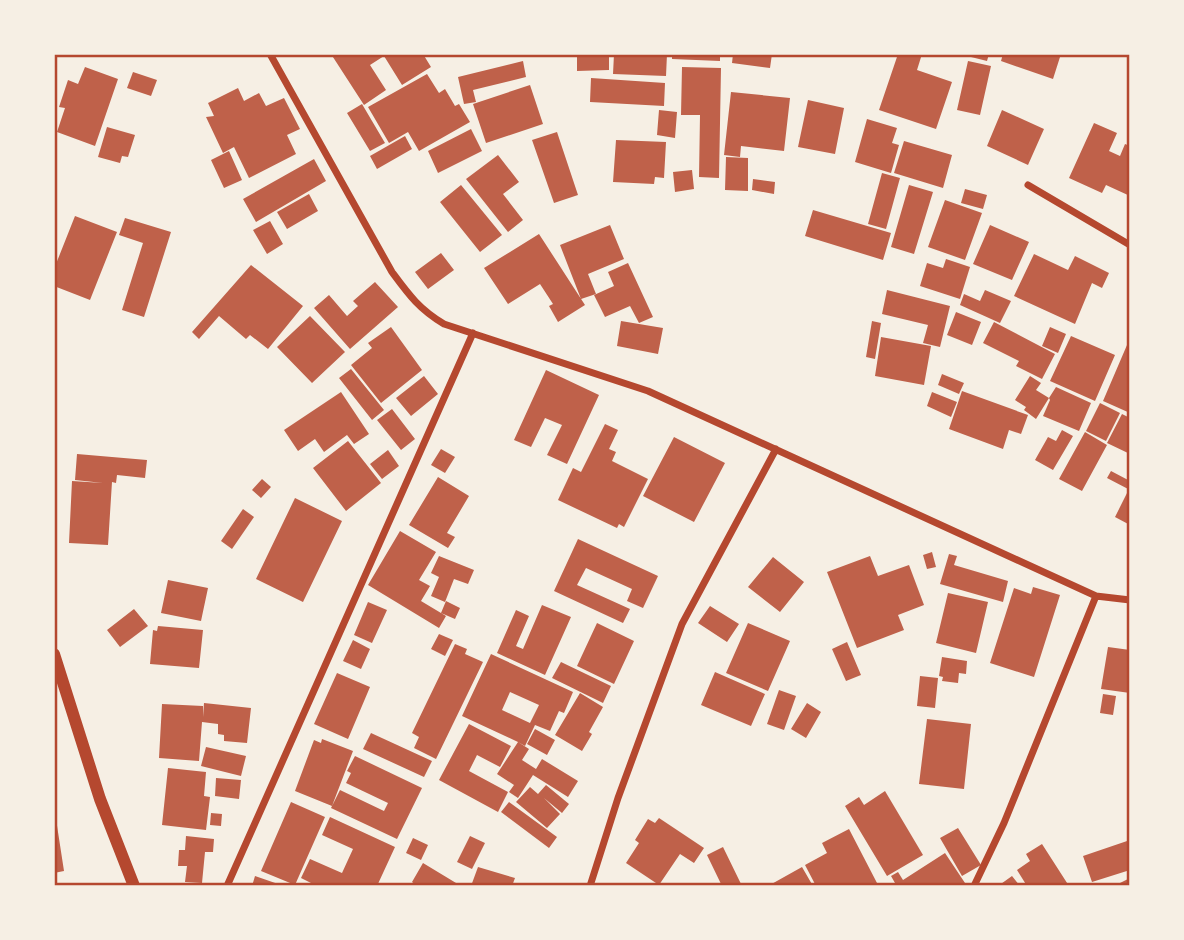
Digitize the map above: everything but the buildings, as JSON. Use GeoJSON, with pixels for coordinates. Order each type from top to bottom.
{"type":"FeatureCollection","features":[{"type":"Feature","properties":{"kind":"street"},"geometry":{"type":"LineString","coordinates":[[270,54],[392,272],[415,303],[428,314],[444,324],[648,391],[1096,596],[1130,600]]}},
{"type":"Feature","properties":{"kind":"street"},"geometry":{"type":"LineString","coordinates":[[1028,185],[1130,245]]}},
{"type":"Feature","properties":{"kind":"street"},"geometry":{"type":"LineString","coordinates":[[227,886],[473,333]]}},
{"type":"Feature","properties":{"kind":"street"},"geometry":{"type":"LineString","coordinates":[[590,886],[618,798],[682,624],[776,449]]}},
{"type":"Feature","properties":{"kind":"street"},"geometry":{"type":"LineString","coordinates":[[974,886],[1004,823],[1096,596]]}},
{"type":"Feature","properties":{"kind":"street"},"geometry":{"type":"LineString","coordinates":[[54,654],[100,799],[134,886]]}}]}
